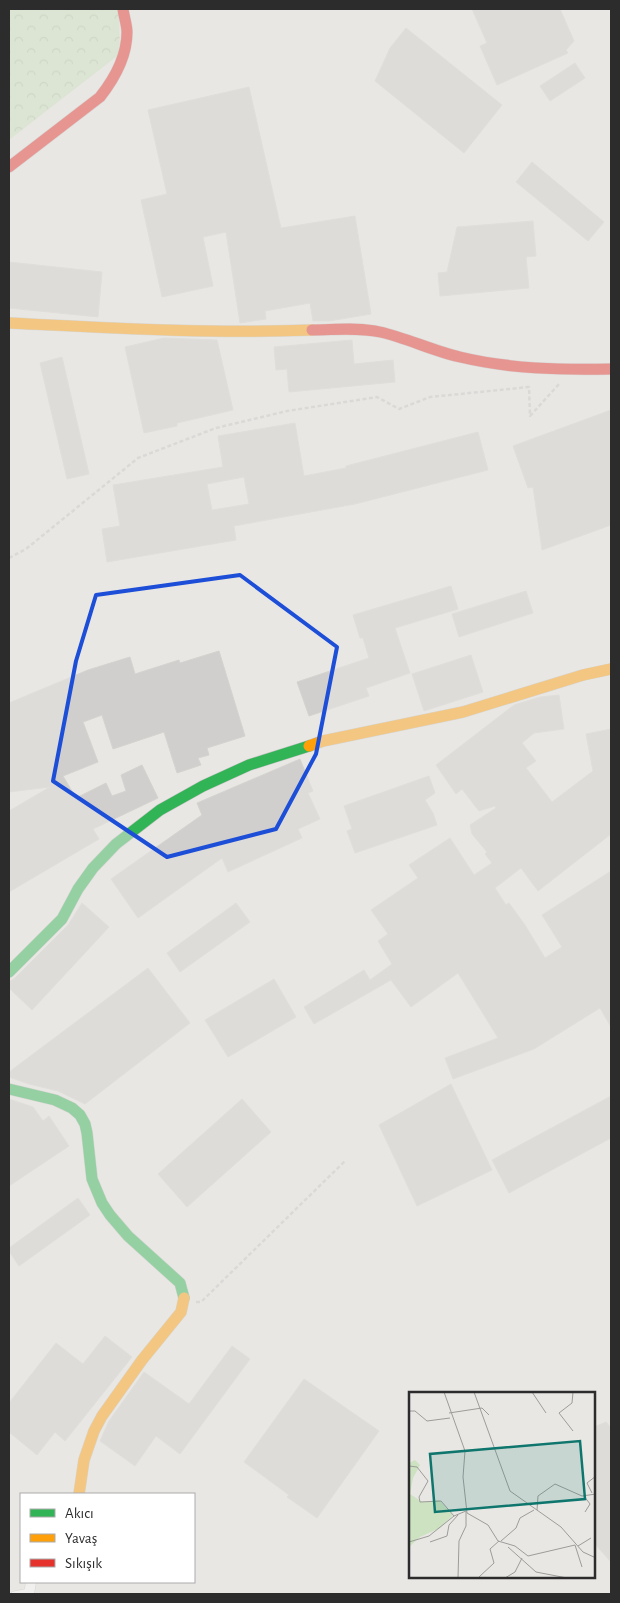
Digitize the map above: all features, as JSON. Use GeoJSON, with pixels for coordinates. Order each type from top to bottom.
{"type":"FeatureCollection","features":[{"type":"Feature","properties":{"kind":"street"},"geometry":{"type":"LineString","coordinates":[[9,167],[100,97],[110,86],[118,72],[125,48],[127,34],[123,9]]}},
{"type":"Feature","properties":{"kind":"street"},"geometry":{"type":"LineString","coordinates":[[9,323],[260,332],[349,329],[379,332],[459,357],[505,366],[574,370],[611,369]]}},
{"type":"Feature","properties":{"kind":"street"},"geometry":{"type":"LineString","coordinates":[[9,972],[62,919],[93,868],[116,844],[160,810],[203,786],[249,765],[323,741],[463,712],[583,675],[611,669]]}},
{"type":"Feature","properties":{"kind":"street"},"geometry":{"type":"LineString","coordinates":[[9,1089],[63,1102],[79,1116],[88,1133],[91,1174],[102,1202],[120,1230],[180,1283],[184,1294],[181,1312],[142,1360],[102,1416],[94,1431],[84,1460],[78,1493]]}},
{"type":"Feature","properties":{"kind":"lane"},"geometry":{"type":"LineString","coordinates":[[14,1594],[30,1589]]}},
{"type":"Feature","properties":{"kind":"path"},"geometry":{"type":"LineString","coordinates":[[9,558],[26,549],[138,458],[216,428],[287,411],[377,398],[399,409],[430,397],[529,386],[530,416],[574,370]]}},
{"type":"Feature","properties":{"kind":"path"},"geometry":{"type":"LineString","coordinates":[[184,1300],[201,1302],[345,1160]]}},
{"type":"Feature","properties":{"kind":"highlighted area"},"geometry":{"type":"Polygon","coordinates":[[[240,575],[337,647],[316,754],[276,829],[167,857],[53,781],[76,661],[96,595],[240,575]]]}},
{"type":"Feature","properties":{"kind":"green space"},"geometry":{"type":"Polygon","coordinates":[[[9,9],[119,9],[120,54],[9,140],[9,9]]]}},
{"type":"Feature","properties":{"kind":"building"},"geometry":{"type":"Polygon","coordinates":[[[472,9],[560,9],[574,41],[566,50],[568,53],[497,85],[480,46],[487,43],[472,9]]]}},
{"type":"Feature","properties":{"kind":"building"},"geometry":{"type":"Polygon","coordinates":[[[406,28],[502,105],[464,153],[375,81],[390,48],[406,28]]]}},
{"type":"Feature","properties":{"kind":"building"},"geometry":{"type":"Polygon","coordinates":[[[575,63],[585,78],[550,101],[540,86],[575,63]]]}},
{"type":"Feature","properties":{"kind":"building"},"geometry":{"type":"Polygon","coordinates":[[[249,87],[281,228],[355,216],[371,314],[329,321],[313,321],[310,303],[265,311],[266,319],[240,323],[226,232],[203,237],[213,286],[162,297],[141,200],[167,194],[148,110],[249,87]]]}},
{"type":"Feature","properties":{"kind":"building"},"geometry":{"type":"Polygon","coordinates":[[[532,162],[604,222],[588,241],[516,182],[532,162]]]}},
{"type":"Feature","properties":{"kind":"building"},"geometry":{"type":"Polygon","coordinates":[[[533,221],[536,256],[526,257],[529,288],[440,296],[438,273],[447,272],[457,227],[533,221]]]}},
{"type":"Feature","properties":{"kind":"building"},"geometry":{"type":"Polygon","coordinates":[[[9,262],[102,272],[98,317],[9,308],[9,262]]]}},
{"type":"Feature","properties":{"kind":"building"},"geometry":{"type":"Polygon","coordinates":[[[164,338],[217,340],[233,410],[144,433],[125,347],[164,338]]]}},
{"type":"Feature","properties":{"kind":"building"},"geometry":{"type":"Polygon","coordinates":[[[352,340],[354,364],[393,360],[395,382],[289,392],[287,369],[276,370],[274,347],[352,340]]]}},
{"type":"Feature","properties":{"kind":"building"},"geometry":{"type":"Polygon","coordinates":[[[62,357],[89,474],[67,479],[40,363],[62,357]]]}},
{"type":"Feature","properties":{"kind":"building"},"geometry":{"type":"Polygon","coordinates":[[[611,410],[611,525],[542,550],[533,487],[528,488],[513,446],[611,410]]]}},
{"type":"Feature","properties":{"kind":"building"},"geometry":{"type":"Polygon","coordinates":[[[295,423],[304,476],[346,468],[346,466],[478,432],[488,470],[355,504],[234,526],[236,540],[107,562],[102,529],[120,526],[113,485],[223,467],[218,436],[295,423]],[[244,477],[207,484],[212,510],[249,504],[244,477]]]}},
{"type":"Feature","properties":{"kind":"building"},"geometry":{"type":"Polygon","coordinates":[[[451,586],[458,609],[395,628],[410,673],[366,688],[369,696],[309,716],[297,682],[369,658],[353,615],[451,586]]]}},
{"type":"Feature","properties":{"kind":"building"},"geometry":{"type":"Polygon","coordinates":[[[526,591],[533,613],[459,637],[452,614],[526,591]]]}},
{"type":"Feature","properties":{"kind":"building"},"geometry":{"type":"Polygon","coordinates":[[[219,651],[245,736],[207,748],[209,755],[198,758],[201,765],[177,773],[164,732],[113,749],[102,715],[83,722],[98,762],[63,776],[76,798],[106,783],[112,796],[126,791],[121,775],[142,765],[158,798],[93,829],[99,839],[9,892],[9,811],[50,787],[9,792],[9,703],[88,670],[130,657],[135,674],[179,660],[180,663],[219,651]]]}},
{"type":"Feature","properties":{"kind":"building"},"geometry":{"type":"Polygon","coordinates":[[[471,655],[483,692],[424,711],[412,674],[471,655]]]}},
{"type":"Feature","properties":{"kind":"building"},"geometry":{"type":"Polygon","coordinates":[[[559,695],[564,729],[534,733],[522,743],[536,761],[526,768],[552,802],[593,771],[586,734],[611,729],[611,834],[538,891],[521,868],[495,888],[506,905],[509,903],[525,925],[545,958],[562,947],[542,915],[611,871],[611,1027],[600,1008],[534,1049],[453,1079],[445,1058],[498,1038],[458,973],[411,1007],[391,980],[314,1024],[304,1007],[364,970],[370,980],[392,964],[378,941],[388,934],[371,910],[418,878],[409,865],[450,838],[474,875],[492,863],[485,854],[487,852],[472,834],[470,825],[496,808],[495,806],[479,811],[462,789],[456,794],[436,765],[514,705],[540,697],[559,695]]]}},
{"type":"Feature","properties":{"kind":"building"},"geometry":{"type":"Polygon","coordinates":[[[300,759],[313,791],[308,793],[320,819],[298,829],[302,838],[228,872],[222,858],[138,918],[111,879],[202,815],[197,803],[300,759]]]}},
{"type":"Feature","properties":{"kind":"building"},"geometry":{"type":"Polygon","coordinates":[[[429,776],[435,793],[425,800],[433,813],[437,825],[355,853],[347,831],[352,829],[344,806],[429,776]]]}},
{"type":"Feature","properties":{"kind":"building"},"geometry":{"type":"Polygon","coordinates":[[[82,903],[109,927],[32,1010],[9,988],[9,982],[68,925],[82,903]]]}},
{"type":"Feature","properties":{"kind":"building"},"geometry":{"type":"Polygon","coordinates":[[[236,903],[250,922],[180,972],[167,953],[236,903]]]}},
{"type":"Feature","properties":{"kind":"building"},"geometry":{"type":"Polygon","coordinates":[[[148,968],[190,1023],[85,1104],[58,1091],[9,1077],[9,1072],[148,968]]]}},
{"type":"Feature","properties":{"kind":"building"},"geometry":{"type":"Polygon","coordinates":[[[274,979],[296,1017],[228,1057],[205,1020],[274,979]]]}},
{"type":"Feature","properties":{"kind":"building"},"geometry":{"type":"Polygon","coordinates":[[[451,1084],[492,1170],[417,1206],[379,1125],[451,1084]]]}},
{"type":"Feature","properties":{"kind":"building"},"geometry":{"type":"Polygon","coordinates":[[[611,1096],[611,1138],[509,1193],[492,1160],[611,1096]]]}},
{"type":"Feature","properties":{"kind":"building"},"geometry":{"type":"Polygon","coordinates":[[[9,1099],[33,1107],[43,1121],[49,1116],[69,1146],[9,1186],[9,1099]]]}},
{"type":"Feature","properties":{"kind":"building"},"geometry":{"type":"Polygon","coordinates":[[[242,1099],[271,1132],[187,1207],[158,1174],[242,1099]]]}},
{"type":"Feature","properties":{"kind":"building"},"geometry":{"type":"Polygon","coordinates":[[[78,1198],[90,1215],[19,1266],[9,1248],[78,1198]]]}},
{"type":"Feature","properties":{"kind":"building"},"geometry":{"type":"Polygon","coordinates":[[[105,1336],[132,1357],[65,1441],[55,1432],[37,1455],[9,1432],[9,1403],[56,1343],[83,1364],[105,1336]]]}},
{"type":"Feature","properties":{"kind":"building"},"geometry":{"type":"Polygon","coordinates":[[[232,1346],[250,1359],[180,1454],[156,1436],[135,1466],[100,1441],[109,1421],[144,1372],[189,1404],[232,1346]]]}},
{"type":"Feature","properties":{"kind":"building"},"geometry":{"type":"Polygon","coordinates":[[[304,1379],[379,1431],[317,1518],[287,1497],[289,1495],[244,1462],[304,1379]]]}},
{"type":"Feature","properties":{"kind":"building"},"geometry":{"type":"Polygon","coordinates":[[[606,1422],[611,1428],[611,1562],[595,1544],[595,1427],[606,1422]]]}},
{"type":"Feature","properties":{"kind":"traffic: fast"},"geometry":{"type":"LineString","coordinates":[[9,972],[62,919],[78,889],[93,868],[116,844],[160,810],[203,786],[249,765],[309,746]]}},
{"type":"Feature","properties":{"kind":"traffic: fast"},"geometry":{"type":"LineString","coordinates":[[9,1089],[55,1100],[72,1108],[80,1115],[87,1133],[92,1179],[102,1203],[128,1236],[180,1283],[184,1298]]}},
{"type":"Feature","properties":{"kind":"traffic: slow"},"geometry":{"type":"LineString","coordinates":[[9,323],[198,331],[312,330]]}},
{"type":"Feature","properties":{"kind":"traffic: slow"},"geometry":{"type":"LineString","coordinates":[[309,746],[323,741],[463,712],[583,675],[611,669]]}},
{"type":"Feature","properties":{"kind":"traffic: slow"},"geometry":{"type":"LineString","coordinates":[[79,1493],[84,1460],[94,1431],[102,1416],[142,1360],[181,1312],[184,1298]]}},
{"type":"Feature","properties":{"kind":"traffic: jam"},"geometry":{"type":"LineString","coordinates":[[9,167],[100,97],[115,75],[125,50],[127,27],[123,9]]}},
{"type":"Feature","properties":{"kind":"traffic: jam"},"geometry":{"type":"LineString","coordinates":[[312,330],[372,330],[450,354],[498,364],[554,369],[611,369]]}}]}
